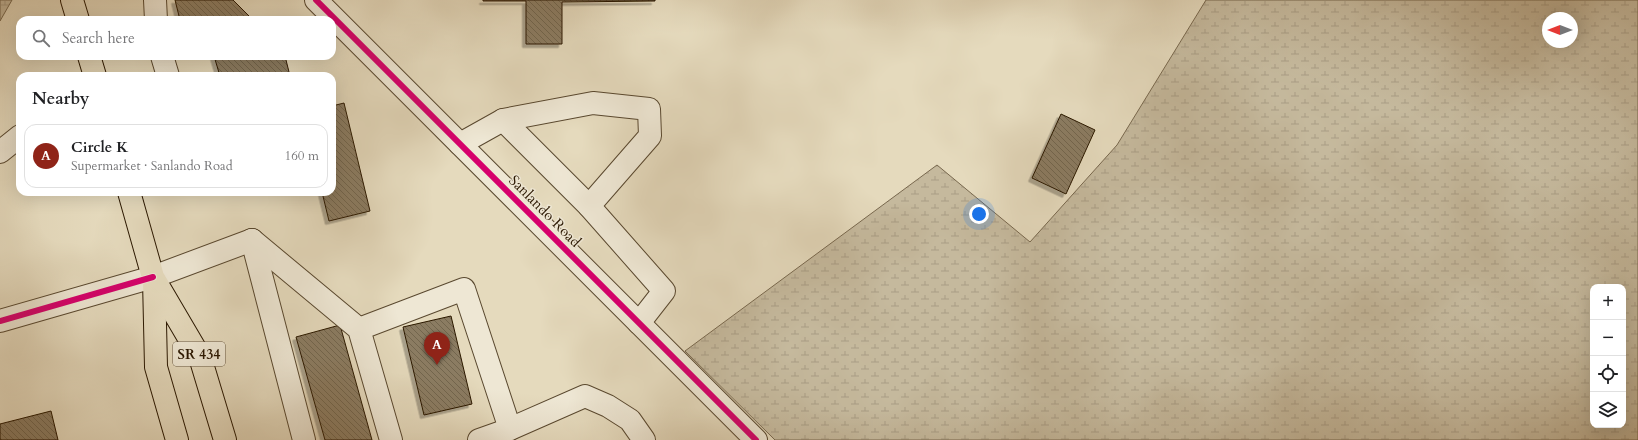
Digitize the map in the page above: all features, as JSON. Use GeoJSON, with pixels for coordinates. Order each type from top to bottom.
{"type":"FeatureCollection","features":[{"type":"Feature","properties":{"kind":"main road"},"geometry":{"type":"LineString","coordinates":[[72,0],[77,16]]}},
{"type":"Feature","properties":{"kind":"main road","name":"SR 434"},"geometry":{"type":"LineString","coordinates":[[129,196],[153,277],[200,357],[225,440]]}},
{"type":"Feature","properties":{"kind":"main road","name":"SR 434"},"geometry":{"type":"LineString","coordinates":[[153,277],[156,367],[177,440]]}},
{"type":"Feature","properties":{"kind":"street"},"geometry":{"type":"LineString","coordinates":[[155,0],[156,16]]}},
{"type":"Feature","properties":{"kind":"street","name":"Sanlando Road"},"geometry":{"type":"LineString","coordinates":[[316,0],[332,16]]}},
{"type":"Feature","properties":{"kind":"street","name":"Sanlando Road"},"geometry":{"type":"LineString","coordinates":[[336,20],[756,440]]}},
{"type":"Feature","properties":{"kind":"street"},"geometry":{"type":"LineString","coordinates":[[163,60],[167,72]]}},
{"type":"Feature","properties":{"kind":"street"},"geometry":{"type":"LineString","coordinates":[[460,144],[503,120],[593,104],[649,109],[650,136],[589,206]]}},
{"type":"Feature","properties":{"kind":"street"},"geometry":{"type":"LineString","coordinates":[[503,120],[589,206],[664,291],[639,323]]}},
{"type":"Feature","properties":{"kind":"street"},"geometry":{"type":"LineString","coordinates":[[0,152],[16,139]]}},
{"type":"Feature","properties":{"kind":"street"},"geometry":{"type":"LineString","coordinates":[[0,320],[153,277],[252,240]]}},
{"type":"Feature","properties":{"kind":"street"},"geometry":{"type":"LineString","coordinates":[[252,240],[360,329],[391,440]]}},
{"type":"Feature","properties":{"kind":"street"},"geometry":{"type":"LineString","coordinates":[[252,240],[304,440]]}},
{"type":"Feature","properties":{"kind":"street"},"geometry":{"type":"LineString","coordinates":[[360,329],[464,289],[510,429]]}},
{"type":"Feature","properties":{"kind":"street"},"geometry":{"type":"LineString","coordinates":[[479,440],[510,429],[585,396],[608,406],[630,420],[644,440]]}},
{"type":"Feature","properties":{"kind":"green space"},"geometry":{"type":"Polygon","coordinates":[[[0,0],[12,0],[0,21],[0,0]]]}},
{"type":"Feature","properties":{"kind":"green space"},"geometry":{"type":"Polygon","coordinates":[[[1206,0],[1638,0],[1638,440],[775,440],[685,351],[937,165],[1030,242],[1117,145],[1206,0]]]}},
{"type":"Feature","properties":{"kind":"building"},"geometry":{"type":"Polygon","coordinates":[[[175,0],[233,0],[249,16],[179,16],[175,0]]]}},
{"type":"Feature","properties":{"kind":"building"},"geometry":{"type":"Polygon","coordinates":[[[483,0],[655,1],[562,2],[562,44],[526,44],[526,1],[483,0]]]}},
{"type":"Feature","properties":{"kind":"building"},"geometry":{"type":"Polygon","coordinates":[[[215,60],[286,60],[289,72],[219,72],[215,60]]]}},
{"type":"Feature","properties":{"kind":"building"},"geometry":{"type":"Polygon","coordinates":[[[344,103],[370,211],[329,221],[323,196],[336,196],[336,105],[344,103]]]}},
{"type":"Feature","properties":{"kind":"building"},"geometry":{"type":"Polygon","coordinates":[[[1061,114],[1095,130],[1066,194],[1032,178],[1061,114]]]}},
{"type":"Feature","properties":{"kind":"building"},"geometry":{"type":"Polygon","coordinates":[[[451,316],[472,404],[424,415],[403,327],[451,316]]]}},
{"type":"Feature","properties":{"kind":"building"},"geometry":{"type":"Polygon","coordinates":[[[340,325],[372,440],[325,440],[296,337],[340,325]]]}},
{"type":"Feature","properties":{"kind":"building"},"geometry":{"type":"Polygon","coordinates":[[[51,411],[58,440],[0,440],[0,424],[51,411]]]}},
{"type":"Feature","properties":{"kind":"cycle path"},"geometry":{"type":"LineString","coordinates":[[316,0],[332,16]]}},
{"type":"Feature","properties":{"kind":"cycle path"},"geometry":{"type":"LineString","coordinates":[[336,20],[756,440]]}},
{"type":"Feature","properties":{"kind":"cycle path"},"geometry":{"type":"LineString","coordinates":[[0,321],[153,277]]}},
{"type":"Feature","properties":{"kind":"place","name":"Circle K"},"geometry":{"type":"Point","coordinates":[437,365]}}]}
